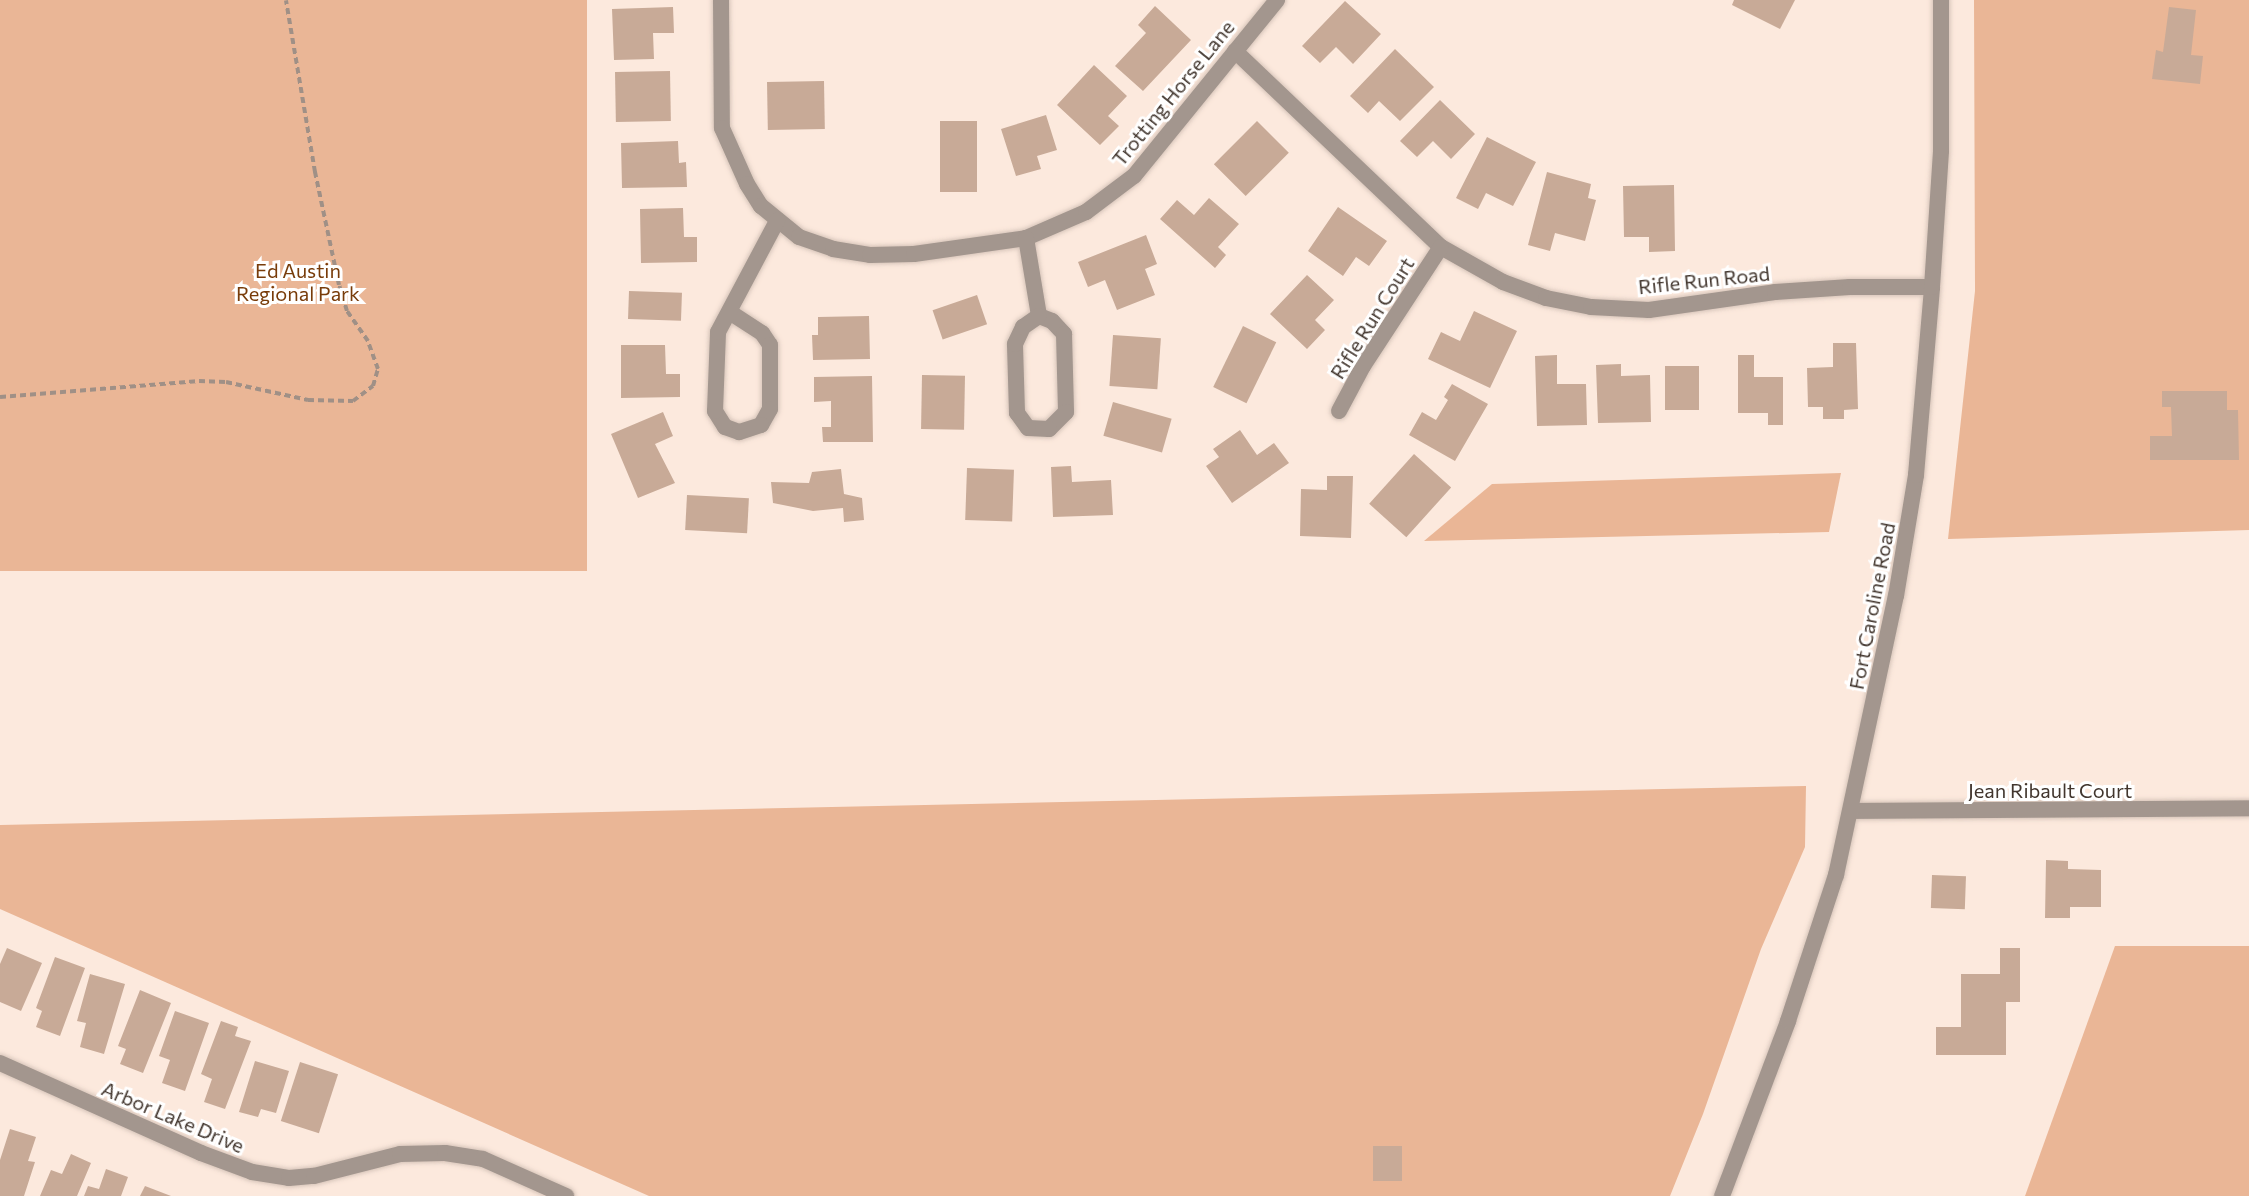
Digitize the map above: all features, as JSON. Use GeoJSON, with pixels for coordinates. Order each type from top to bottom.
{"type":"FeatureCollection","features":[{"type":"Feature","properties":{"kind":"street"},"geometry":{"type":"LineString","coordinates":[[721,0],[722,128],[747,184],[777,221],[731,313],[718,332],[715,411],[725,427],[739,432],[761,425],[770,409],[770,345],[762,333],[731,313]]}},
{"type":"Feature","properties":{"kind":"street","name":"Trotting Horse Lane"},"geometry":{"type":"LineString","coordinates":[[777,221],[799,237],[833,249],[870,255],[914,254],[1026,238],[1086,212],[1134,176],[1277,0]]}},
{"type":"Feature","properties":{"kind":"street","name":"Fort Caroline Road"},"geometry":{"type":"LineString","coordinates":[[1722,1196],[1819,929],[1852,811],[1896,596],[1916,475],[1932,287],[1941,151],[1941,0]]}},
{"type":"Feature","properties":{"kind":"street","name":"Rifle Run Road"},"geometry":{"type":"LineString","coordinates":[[1235,51],[1441,247],[1503,282],[1546,298],[1591,307],[1649,310],[1775,292],[1850,287],[1932,287]]}},
{"type":"Feature","properties":{"kind":"street"},"geometry":{"type":"LineString","coordinates":[[1026,238],[1039,316]]}},
{"type":"Feature","properties":{"kind":"street","name":"Rifle Run Court"},"geometry":{"type":"LineString","coordinates":[[1339,411],[1363,366],[1441,247]]}},
{"type":"Feature","properties":{"kind":"street"},"geometry":{"type":"LineString","coordinates":[[1039,316],[1052,321],[1064,334],[1066,412],[1049,429],[1028,428],[1017,413],[1015,344],[1023,327],[1039,316]]}},
{"type":"Feature","properties":{"kind":"street","name":"Jean Ribault Court"},"geometry":{"type":"LineString","coordinates":[[1852,811],[2249,808]]}},
{"type":"Feature","properties":{"kind":"street","name":"Arbor Lake Drive"},"geometry":{"type":"LineString","coordinates":[[0,1063],[201,1153],[252,1172],[289,1178],[314,1176],[400,1154],[445,1153],[483,1159],[566,1196]]}},
{"type":"Feature","properties":{"kind":"path"},"geometry":{"type":"LineString","coordinates":[[0,397],[199,381],[226,382],[308,400],[353,401],[373,386],[378,369],[368,341],[347,311],[339,285],[315,172],[286,0]]}},
{"type":"Feature","properties":{"kind":"green space","name":"Ed Austin Regional Park"},"geometry":{"type":"Polygon","coordinates":[[[0,0],[587,0],[587,571],[0,571],[0,0]]]}},
{"type":"Feature","properties":{"kind":"green space"},"geometry":{"type":"Polygon","coordinates":[[[1974,0],[2249,0],[2249,530],[1948,539],[1975,291],[1974,0]]]}},
{"type":"Feature","properties":{"kind":"green space"},"geometry":{"type":"Polygon","coordinates":[[[1841,473],[1829,532],[1424,541],[1492,484],[1841,473]]]}},
{"type":"Feature","properties":{"kind":"green space"},"geometry":{"type":"Polygon","coordinates":[[[1806,786],[1805,847],[1761,949],[1703,1114],[1670,1196],[649,1196],[0,909],[0,825],[1806,786]]]}},
{"type":"Feature","properties":{"kind":"green space"},"geometry":{"type":"Polygon","coordinates":[[[2115,946],[2249,946],[2249,1196],[2025,1196],[2115,946]]]}},
{"type":"Feature","properties":{"kind":"building"},"geometry":{"type":"Polygon","coordinates":[[[1734,0],[1795,0],[1780,29],[1732,5],[1734,0]]]}},
{"type":"Feature","properties":{"kind":"building"},"geometry":{"type":"Polygon","coordinates":[[[1345,1],[1381,34],[1353,64],[1336,47],[1320,63],[1302,46],[1345,1]]]}},
{"type":"Feature","properties":{"kind":"building"},"geometry":{"type":"Polygon","coordinates":[[[1155,6],[1191,40],[1143,91],[1115,66],[1146,33],[1138,25],[1155,6]]]}},
{"type":"Feature","properties":{"kind":"building"},"geometry":{"type":"Polygon","coordinates":[[[673,7],[674,33],[653,33],[654,59],[614,60],[612,9],[673,7]]]}},
{"type":"Feature","properties":{"kind":"building"},"geometry":{"type":"Polygon","coordinates":[[[2169,7],[2196,10],[2191,55],[2203,56],[2200,84],[2152,79],[2156,50],[2163,52],[2169,7]]]}},
{"type":"Feature","properties":{"kind":"building"},"geometry":{"type":"Polygon","coordinates":[[[1395,49],[1434,87],[1400,121],[1379,101],[1368,113],[1350,96],[1395,49]]]}},
{"type":"Feature","properties":{"kind":"building"},"geometry":{"type":"Polygon","coordinates":[[[1094,65],[1127,96],[1108,116],[1119,126],[1100,145],[1057,105],[1094,65]]]}},
{"type":"Feature","properties":{"kind":"building"},"geometry":{"type":"Polygon","coordinates":[[[670,71],[671,121],[616,122],[615,72],[670,71]]]}},
{"type":"Feature","properties":{"kind":"building"},"geometry":{"type":"Polygon","coordinates":[[[824,81],[825,129],[768,130],[767,82],[824,81]]]}},
{"type":"Feature","properties":{"kind":"building"},"geometry":{"type":"Polygon","coordinates":[[[1440,100],[1475,134],[1451,159],[1433,141],[1417,157],[1400,141],[1440,100]]]}},
{"type":"Feature","properties":{"kind":"building"},"geometry":{"type":"Polygon","coordinates":[[[1046,115],[1057,150],[1037,156],[1041,169],[1016,176],[1001,129],[1046,115]]]}},
{"type":"Feature","properties":{"kind":"building"},"geometry":{"type":"Polygon","coordinates":[[[940,121],[977,121],[977,192],[940,192],[940,121]]]}},
{"type":"Feature","properties":{"kind":"building"},"geometry":{"type":"Polygon","coordinates":[[[1257,121],[1289,153],[1246,196],[1214,164],[1257,121]]]}},
{"type":"Feature","properties":{"kind":"building"},"geometry":{"type":"Polygon","coordinates":[[[1487,137],[1536,162],[1513,206],[1486,193],[1478,209],[1456,198],[1487,137]]]}},
{"type":"Feature","properties":{"kind":"building"},"geometry":{"type":"Polygon","coordinates":[[[678,141],[679,163],[686,162],[687,187],[622,188],[621,143],[678,141]]]}},
{"type":"Feature","properties":{"kind":"building"},"geometry":{"type":"Polygon","coordinates":[[[1547,172],[1591,184],[1588,198],[1596,200],[1585,241],[1555,233],[1550,251],[1528,245],[1547,172]]]}},
{"type":"Feature","properties":{"kind":"building"},"geometry":{"type":"Polygon","coordinates":[[[1674,185],[1675,251],[1649,252],[1649,237],[1624,237],[1623,186],[1674,185]]]}},
{"type":"Feature","properties":{"kind":"building"},"geometry":{"type":"Polygon","coordinates":[[[1209,198],[1239,224],[1218,247],[1226,255],[1215,268],[1160,219],[1177,200],[1194,215],[1209,198]]]}},
{"type":"Feature","properties":{"kind":"building"},"geometry":{"type":"Polygon","coordinates":[[[1338,207],[1387,241],[1369,266],[1356,257],[1343,276],[1308,251],[1338,207]]]}},
{"type":"Feature","properties":{"kind":"building"},"geometry":{"type":"Polygon","coordinates":[[[683,208],[684,237],[697,237],[697,262],[641,263],[640,209],[683,208]]]}},
{"type":"Feature","properties":{"kind":"building"},"geometry":{"type":"Polygon","coordinates":[[[1146,235],[1157,264],[1145,269],[1155,295],[1117,310],[1105,280],[1088,287],[1078,262],[1146,235]]]}},
{"type":"Feature","properties":{"kind":"building"},"geometry":{"type":"Polygon","coordinates":[[[1307,275],[1334,300],[1315,320],[1325,330],[1307,349],[1270,314],[1307,275]]]}},
{"type":"Feature","properties":{"kind":"building"},"geometry":{"type":"Polygon","coordinates":[[[629,291],[682,293],[681,321],[628,319],[629,291]]]}},
{"type":"Feature","properties":{"kind":"building"},"geometry":{"type":"Polygon","coordinates":[[[977,295],[987,324],[943,340],[933,310],[977,295]]]}},
{"type":"Feature","properties":{"kind":"building"},"geometry":{"type":"Polygon","coordinates":[[[1474,311],[1517,331],[1490,388],[1428,359],[1441,332],[1460,341],[1474,311]]]}},
{"type":"Feature","properties":{"kind":"building"},"geometry":{"type":"Polygon","coordinates":[[[869,316],[870,359],[813,360],[812,335],[818,335],[818,317],[869,316]]]}},
{"type":"Feature","properties":{"kind":"building"},"geometry":{"type":"Polygon","coordinates":[[[1243,326],[1276,342],[1246,403],[1213,387],[1243,326]]]}},
{"type":"Feature","properties":{"kind":"building"},"geometry":{"type":"Polygon","coordinates":[[[1113,335],[1161,338],[1157,389],[1109,386],[1113,335]]]}},
{"type":"Feature","properties":{"kind":"building"},"geometry":{"type":"Polygon","coordinates":[[[1833,343],[1856,343],[1858,409],[1844,410],[1844,419],[1823,419],[1823,407],[1808,407],[1807,368],[1833,367],[1833,343]]]}},
{"type":"Feature","properties":{"kind":"building"},"geometry":{"type":"Polygon","coordinates":[[[621,345],[665,345],[666,374],[680,374],[680,397],[621,398],[621,345]]]}},
{"type":"Feature","properties":{"kind":"building"},"geometry":{"type":"Polygon","coordinates":[[[1557,355],[1557,384],[1586,384],[1587,425],[1537,426],[1535,356],[1557,355]]]}},
{"type":"Feature","properties":{"kind":"building"},"geometry":{"type":"Polygon","coordinates":[[[1738,355],[1754,355],[1754,377],[1783,377],[1783,425],[1768,425],[1768,413],[1738,413],[1738,355]]]}},
{"type":"Feature","properties":{"kind":"building"},"geometry":{"type":"Polygon","coordinates":[[[1621,364],[1621,376],[1650,375],[1651,422],[1598,423],[1596,365],[1621,364]]]}},
{"type":"Feature","properties":{"kind":"building"},"geometry":{"type":"Polygon","coordinates":[[[1665,366],[1699,366],[1699,410],[1665,410],[1665,366]]]}},
{"type":"Feature","properties":{"kind":"building"},"geometry":{"type":"Polygon","coordinates":[[[922,375],[965,376],[964,430],[921,429],[922,375]]]}},
{"type":"Feature","properties":{"kind":"building"},"geometry":{"type":"Polygon","coordinates":[[[872,376],[873,442],[823,442],[822,427],[831,427],[831,401],[814,402],[814,377],[872,376]]]}},
{"type":"Feature","properties":{"kind":"building"},"geometry":{"type":"Polygon","coordinates":[[[1452,384],[1488,404],[1455,461],[1409,435],[1422,412],[1436,420],[1448,400],[1444,397],[1452,384]]]}},
{"type":"Feature","properties":{"kind":"building"},"geometry":{"type":"Polygon","coordinates":[[[2162,391],[2227,391],[2227,410],[2238,410],[2239,460],[2150,460],[2150,436],[2172,436],[2171,407],[2162,407],[2162,391]]]}},
{"type":"Feature","properties":{"kind":"building"},"geometry":{"type":"Polygon","coordinates":[[[1113,402],[1172,419],[1162,452],[1103,436],[1113,402]]]}},
{"type":"Feature","properties":{"kind":"building"},"geometry":{"type":"Polygon","coordinates":[[[663,412],[673,436],[655,444],[675,483],[638,498],[611,434],[663,412]]]}},
{"type":"Feature","properties":{"kind":"building"},"geometry":{"type":"Polygon","coordinates":[[[1240,430],[1257,455],[1274,443],[1289,463],[1232,503],[1206,466],[1219,457],[1213,449],[1240,430]]]}},
{"type":"Feature","properties":{"kind":"building"},"geometry":{"type":"Polygon","coordinates":[[[1414,454],[1451,487],[1406,537],[1369,504],[1414,454]]]}},
{"type":"Feature","properties":{"kind":"building"},"geometry":{"type":"Polygon","coordinates":[[[1071,466],[1072,482],[1111,480],[1113,515],[1053,517],[1051,467],[1071,466]]]}},
{"type":"Feature","properties":{"kind":"building"},"geometry":{"type":"Polygon","coordinates":[[[967,468],[1014,470],[1012,522],[965,520],[967,468]]]}},
{"type":"Feature","properties":{"kind":"building"},"geometry":{"type":"Polygon","coordinates":[[[841,469],[844,494],[862,498],[864,520],[844,522],[843,508],[813,511],[773,503],[771,482],[809,483],[812,472],[841,469]]]}},
{"type":"Feature","properties":{"kind":"building"},"geometry":{"type":"Polygon","coordinates":[[[1327,476],[1353,476],[1351,538],[1300,536],[1301,489],[1327,490],[1327,476]]]}},
{"type":"Feature","properties":{"kind":"building"},"geometry":{"type":"Polygon","coordinates":[[[687,495],[749,498],[747,533],[685,530],[687,495]]]}},
{"type":"Feature","properties":{"kind":"building"},"geometry":{"type":"Polygon","coordinates":[[[2046,860],[2068,861],[2068,869],[2101,870],[2101,907],[2070,907],[2070,918],[2045,918],[2046,860]]]}},
{"type":"Feature","properties":{"kind":"building"},"geometry":{"type":"Polygon","coordinates":[[[1932,875],[1966,876],[1965,909],[1931,908],[1932,875]]]}},
{"type":"Feature","properties":{"kind":"building"},"geometry":{"type":"Polygon","coordinates":[[[7,948],[42,963],[21,1011],[0,1002],[0,964],[7,948]]]}},
{"type":"Feature","properties":{"kind":"building"},"geometry":{"type":"Polygon","coordinates":[[[2000,948],[2020,948],[2020,1002],[2006,1002],[2006,1055],[1936,1055],[1936,1027],[1961,1027],[1961,974],[2000,974],[2000,948]]]}},
{"type":"Feature","properties":{"kind":"building"},"geometry":{"type":"Polygon","coordinates":[[[55,957],[85,968],[60,1036],[36,1027],[42,1011],[36,1008],[55,957]]]}},
{"type":"Feature","properties":{"kind":"building"},"geometry":{"type":"Polygon","coordinates":[[[90,974],[125,984],[104,1054],[80,1047],[86,1023],[77,1021],[90,974]]]}},
{"type":"Feature","properties":{"kind":"building"},"geometry":{"type":"Polygon","coordinates":[[[140,990],[171,1003],[143,1073],[120,1064],[126,1049],[118,1046],[140,990]]]}},
{"type":"Feature","properties":{"kind":"building"},"geometry":{"type":"Polygon","coordinates":[[[175,1011],[209,1023],[185,1091],[162,1083],[170,1060],[159,1056],[175,1011]]]}},
{"type":"Feature","properties":{"kind":"building"},"geometry":{"type":"Polygon","coordinates":[[[221,1021],[238,1027],[235,1036],[251,1041],[225,1109],[204,1102],[212,1079],[201,1074],[221,1021]]]}},
{"type":"Feature","properties":{"kind":"building"},"geometry":{"type":"Polygon","coordinates":[[[255,1061],[289,1071],[276,1113],[261,1109],[258,1117],[239,1112],[255,1061]]]}},
{"type":"Feature","properties":{"kind":"building"},"geometry":{"type":"Polygon","coordinates":[[[300,1062],[338,1074],[319,1133],[281,1121],[300,1062]]]}},
{"type":"Feature","properties":{"kind":"building"},"geometry":{"type":"Polygon","coordinates":[[[10,1129],[36,1137],[28,1161],[35,1162],[24,1196],[0,1196],[0,1160],[10,1129]]]}},
{"type":"Feature","properties":{"kind":"building"},"geometry":{"type":"Polygon","coordinates":[[[1373,1146],[1402,1146],[1402,1181],[1373,1181],[1373,1146]]]}},
{"type":"Feature","properties":{"kind":"building"},"geometry":{"type":"Polygon","coordinates":[[[71,1154],[91,1163],[77,1196],[40,1196],[51,1170],[62,1174],[71,1154]]]}},
{"type":"Feature","properties":{"kind":"building"},"geometry":{"type":"Polygon","coordinates":[[[106,1169],[128,1177],[121,1196],[84,1196],[88,1186],[99,1189],[106,1169]]]}},
{"type":"Feature","properties":{"kind":"building"},"geometry":{"type":"Polygon","coordinates":[[[145,1186],[171,1196],[140,1196],[145,1186]]]}}]}
